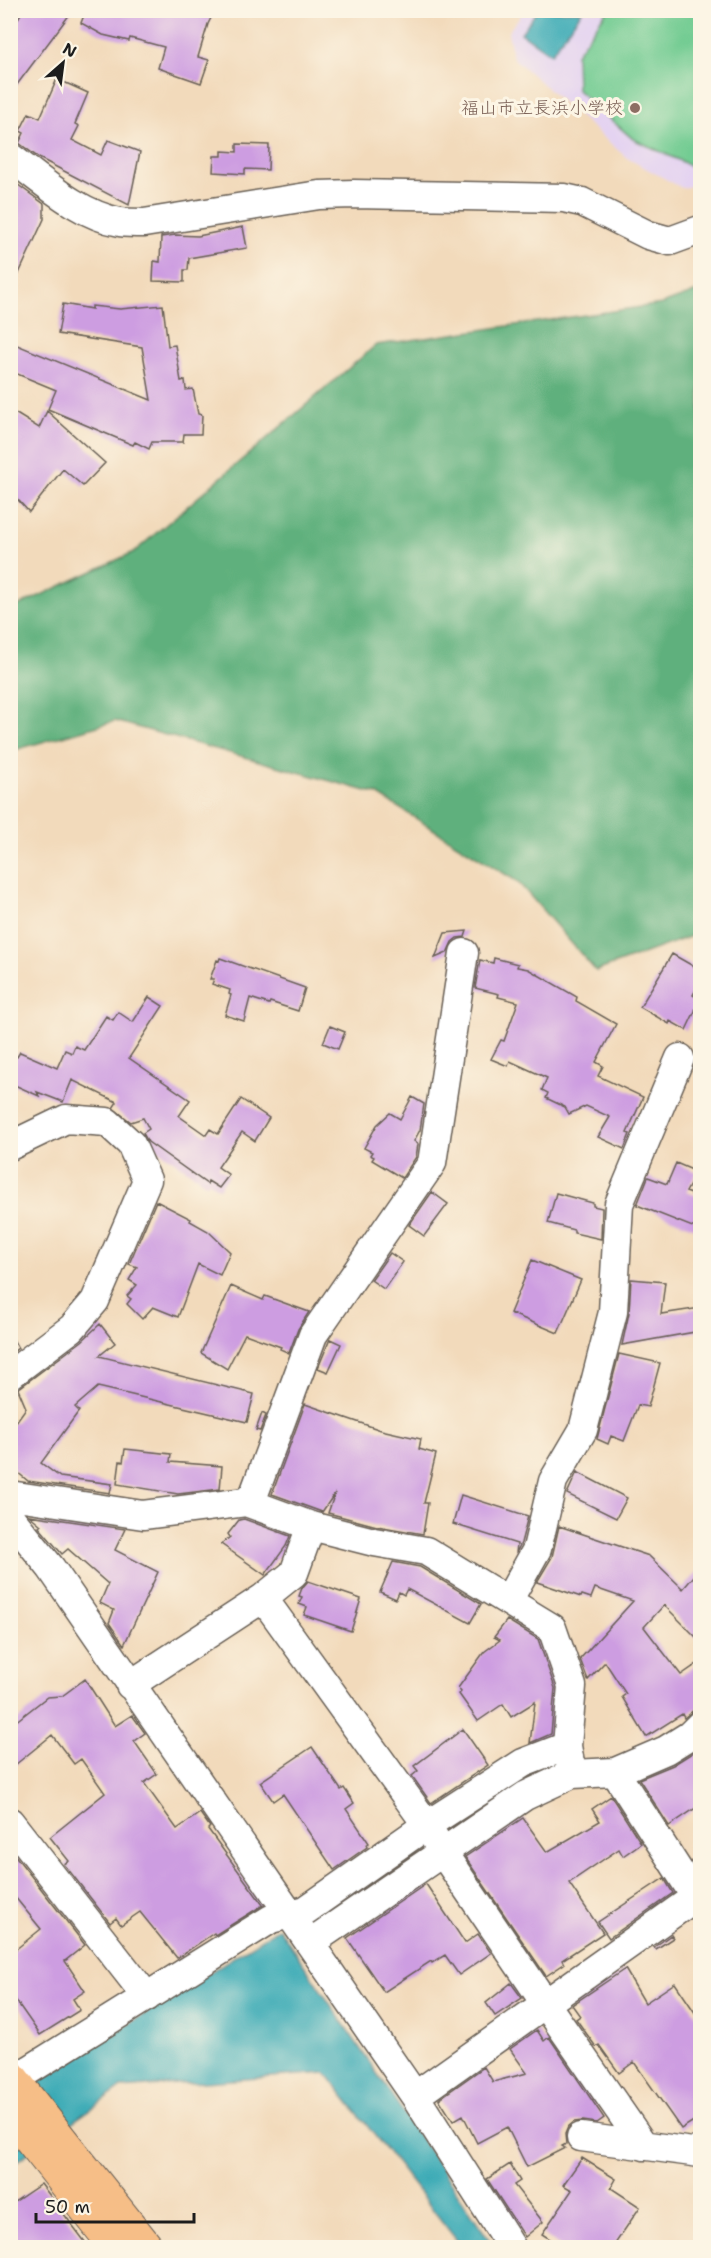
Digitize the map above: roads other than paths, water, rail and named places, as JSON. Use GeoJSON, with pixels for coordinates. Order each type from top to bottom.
{"type":"FeatureCollection","features":[{"type":"Feature","properties":{"kind":"main road"},"geometry":{"type":"LineString","coordinates":[[13,2088],[117,2247]]}},
{"type":"Feature","properties":{"kind":"main road"},"geometry":{"type":"LineString","coordinates":[[56,2152],[147,2247]]}},
{"type":"Feature","properties":{"kind":"street"},"geometry":{"type":"LineString","coordinates":[[10,157],[62,195],[97,215],[120,222],[144,223],[319,195],[377,195],[564,198],[582,202],[648,235],[670,241],[700,230]]}},
{"type":"Feature","properties":{"kind":"street"},"geometry":{"type":"LineString","coordinates":[[246,1502],[254,1494],[313,1335],[432,1163],[464,953]]}},
{"type":"Feature","properties":{"kind":"street"},"geometry":{"type":"LineString","coordinates":[[508,1601],[537,1549],[553,1481],[583,1430],[613,1312],[619,1204],[680,1058]]}},
{"type":"Feature","properties":{"kind":"street"},"geometry":{"type":"LineString","coordinates":[[10,1146],[66,1119],[107,1122],[131,1144],[147,1180],[95,1301],[72,1328],[10,1375]]}},
{"type":"Feature","properties":{"kind":"street"},"geometry":{"type":"LineString","coordinates":[[10,1495],[143,1515],[246,1502],[311,1526],[374,1542],[426,1551],[552,1628],[572,1686],[567,1746],[572,1774]]}},
{"type":"Feature","properties":{"kind":"street"},"geometry":{"type":"LineString","coordinates":[[10,1517],[51,1568],[310,1943],[415,2096],[512,2247]]}},
{"type":"Feature","properties":{"kind":"street"},"geometry":{"type":"LineString","coordinates":[[130,1685],[263,1598],[294,1573],[311,1526]]}},
{"type":"Feature","properties":{"kind":"street"},"geometry":{"type":"LineString","coordinates":[[263,1598],[427,1825],[443,1853],[644,2146]]}},
{"type":"Feature","properties":{"kind":"street"},"geometry":{"type":"LineString","coordinates":[[310,1943],[525,1796],[572,1774],[615,1772],[666,1750],[690,1735],[700,1725]]}},
{"type":"Feature","properties":{"kind":"street"},"geometry":{"type":"LineString","coordinates":[[13,2088],[147,1997],[271,1919],[306,1910],[427,1825],[524,1763],[567,1746]]}},
{"type":"Feature","properties":{"kind":"street"},"geometry":{"type":"LineString","coordinates":[[415,2096],[545,2003],[699,1898],[615,1772]]}},
{"type":"Feature","properties":{"kind":"street"},"geometry":{"type":"LineString","coordinates":[[10,1822],[147,1997]]}},
{"type":"Feature","properties":{"kind":"street"},"geometry":{"type":"LineString","coordinates":[[581,2137],[700,2153]]}},
{"type":"Feature","properties":{"kind":"water"},"geometry":{"type":"Polygon","coordinates":[[[537,11],[582,11],[551,54],[521,33],[537,11]]]}},
{"type":"Feature","properties":{"kind":"water"},"geometry":{"type":"Polygon","coordinates":[[[279,1928],[494,2247],[462,2247],[326,2073],[121,2088],[11,2165],[11,2099],[279,1928]]]}},
{"type":"Feature","properties":{"kind":"place","name":"福山市立長浜小学校"},"geometry":{"type":"Point","coordinates":[635,108]}}]}
